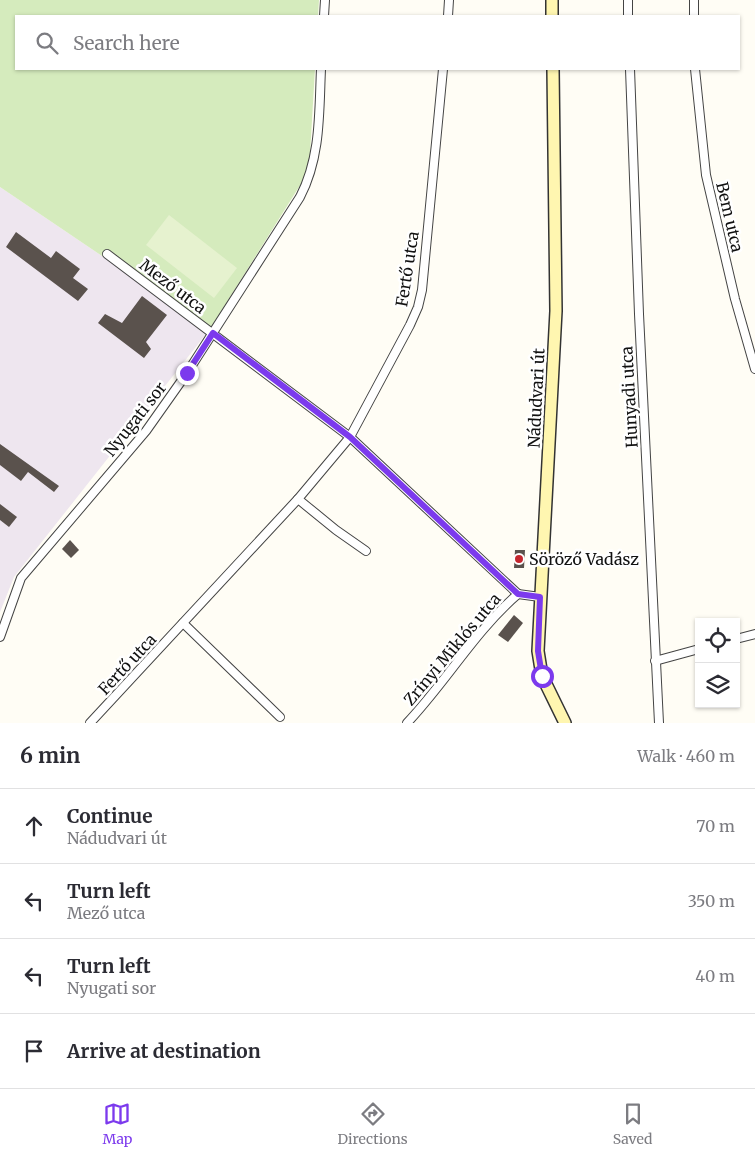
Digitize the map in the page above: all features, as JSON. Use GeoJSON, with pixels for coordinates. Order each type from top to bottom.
{"type":"FeatureCollection","features":[{"type":"Feature","properties":{"kind":"main road"},"geometry":{"type":"LineString","coordinates":[[552,0],[552,15]]}},
{"type":"Feature","properties":{"kind":"main road","name":"Nádudvari út"},"geometry":{"type":"LineString","coordinates":[[553,70],[556,311],[540,597],[540,664],[542,676],[565,723]]}},
{"type":"Feature","properties":{"kind":"street"},"geometry":{"type":"LineString","coordinates":[[324,15],[325,0]]}},
{"type":"Feature","properties":{"kind":"street"},"geometry":{"type":"LineString","coordinates":[[448,15],[449,0]]}},
{"type":"Feature","properties":{"kind":"street"},"geometry":{"type":"LineString","coordinates":[[628,0],[628,15]]}},
{"type":"Feature","properties":{"kind":"street"},"geometry":{"type":"LineString","coordinates":[[694,0],[694,15]]}},
{"type":"Feature","properties":{"kind":"street","name":"Nyugati sor"},"geometry":{"type":"LineString","coordinates":[[0,637],[21,578],[146,431],[213,333],[307,184],[312,171],[318,139],[321,70]]}},
{"type":"Feature","properties":{"kind":"street","name":"Fertő utca"},"geometry":{"type":"LineString","coordinates":[[90,723],[298,499],[350,437],[418,307],[443,70]]}},
{"type":"Feature","properties":{"kind":"street","name":"Hunyadi utca"},"geometry":{"type":"LineString","coordinates":[[630,70],[659,723]]}},
{"type":"Feature","properties":{"kind":"street","name":"Bem utca"},"geometry":{"type":"LineString","coordinates":[[694,70],[706,175],[735,299],[755,369]]}},
{"type":"Feature","properties":{"kind":"street","name":"Mező utca"},"geometry":{"type":"LineString","coordinates":[[107,254],[350,437],[518,594]]}},
{"type":"Feature","properties":{"kind":"street"},"geometry":{"type":"LineString","coordinates":[[298,499],[336,530],[366,551]]}},
{"type":"Feature","properties":{"kind":"street"},"geometry":{"type":"LineString","coordinates":[[518,594],[540,597]]}},
{"type":"Feature","properties":{"kind":"street","name":"Zrínyi Miklós utca"},"geometry":{"type":"LineString","coordinates":[[407,723],[429,700],[496,613],[518,594]]}},
{"type":"Feature","properties":{"kind":"street"},"geometry":{"type":"LineString","coordinates":[[183,623],[280,717]]}},
{"type":"Feature","properties":{"kind":"street"},"geometry":{"type":"LineString","coordinates":[[740,637],[755,634]]}},
{"type":"Feature","properties":{"kind":"street"},"geometry":{"type":"LineString","coordinates":[[655,661],[695,650]]}},
{"type":"Feature","properties":{"kind":"shaded area"},"geometry":{"type":"Polygon","coordinates":[[[0,187],[210,329],[14,577],[0,612],[0,187]]]}},
{"type":"Feature","properties":{"kind":"green space"},"geometry":{"type":"Polygon","coordinates":[[[0,0],[319,0],[318,15],[15,15],[15,70],[315,70],[309,171],[210,329],[0,187],[0,0]]]}},
{"type":"Feature","properties":{"kind":"green space"},"geometry":{"type":"Polygon","coordinates":[[[169,215],[237,268],[214,298],[146,245],[169,215]]]}},
{"type":"Feature","properties":{"kind":"building"},"geometry":{"type":"Polygon","coordinates":[[[16,232],[51,258],[56,251],[80,269],[73,278],[88,289],[78,301],[6,247],[16,232]]]}},
{"type":"Feature","properties":{"kind":"building"},"geometry":{"type":"Polygon","coordinates":[[[142,296],[167,315],[146,342],[151,349],[144,358],[98,323],[105,314],[122,323],[142,296]]]}},
{"type":"Feature","properties":{"kind":"building"},"geometry":{"type":"Polygon","coordinates":[[[0,444],[59,486],[54,492],[28,472],[21,481],[0,465],[0,444]]]}},
{"type":"Feature","properties":{"kind":"building"},"geometry":{"type":"Polygon","coordinates":[[[0,504],[17,517],[9,527],[0,520],[0,504]]]}},
{"type":"Feature","properties":{"kind":"building"},"geometry":{"type":"Polygon","coordinates":[[[70,540],[79,550],[71,558],[62,549],[70,540]]]}},
{"type":"Feature","properties":{"kind":"building","name":"Söröző Vadász"},"geometry":{"type":"Polygon","coordinates":[[[515,550],[525,550],[524,568],[514,568],[515,550]]]}},
{"type":"Feature","properties":{"kind":"building"},"geometry":{"type":"Polygon","coordinates":[[[514,615],[523,623],[508,642],[498,635],[514,615]]]}},
{"type":"Feature","properties":{"kind":"place","name":"Söröző Vadász"},"geometry":{"type":"Point","coordinates":[519,559]}},
{"type":"Feature","properties":{"kind":"route"},"geometry":{"type":"LineString","coordinates":[[187,373],[213,333],[350,437],[518,594],[540,597],[538,651],[542,676]]}}]}
